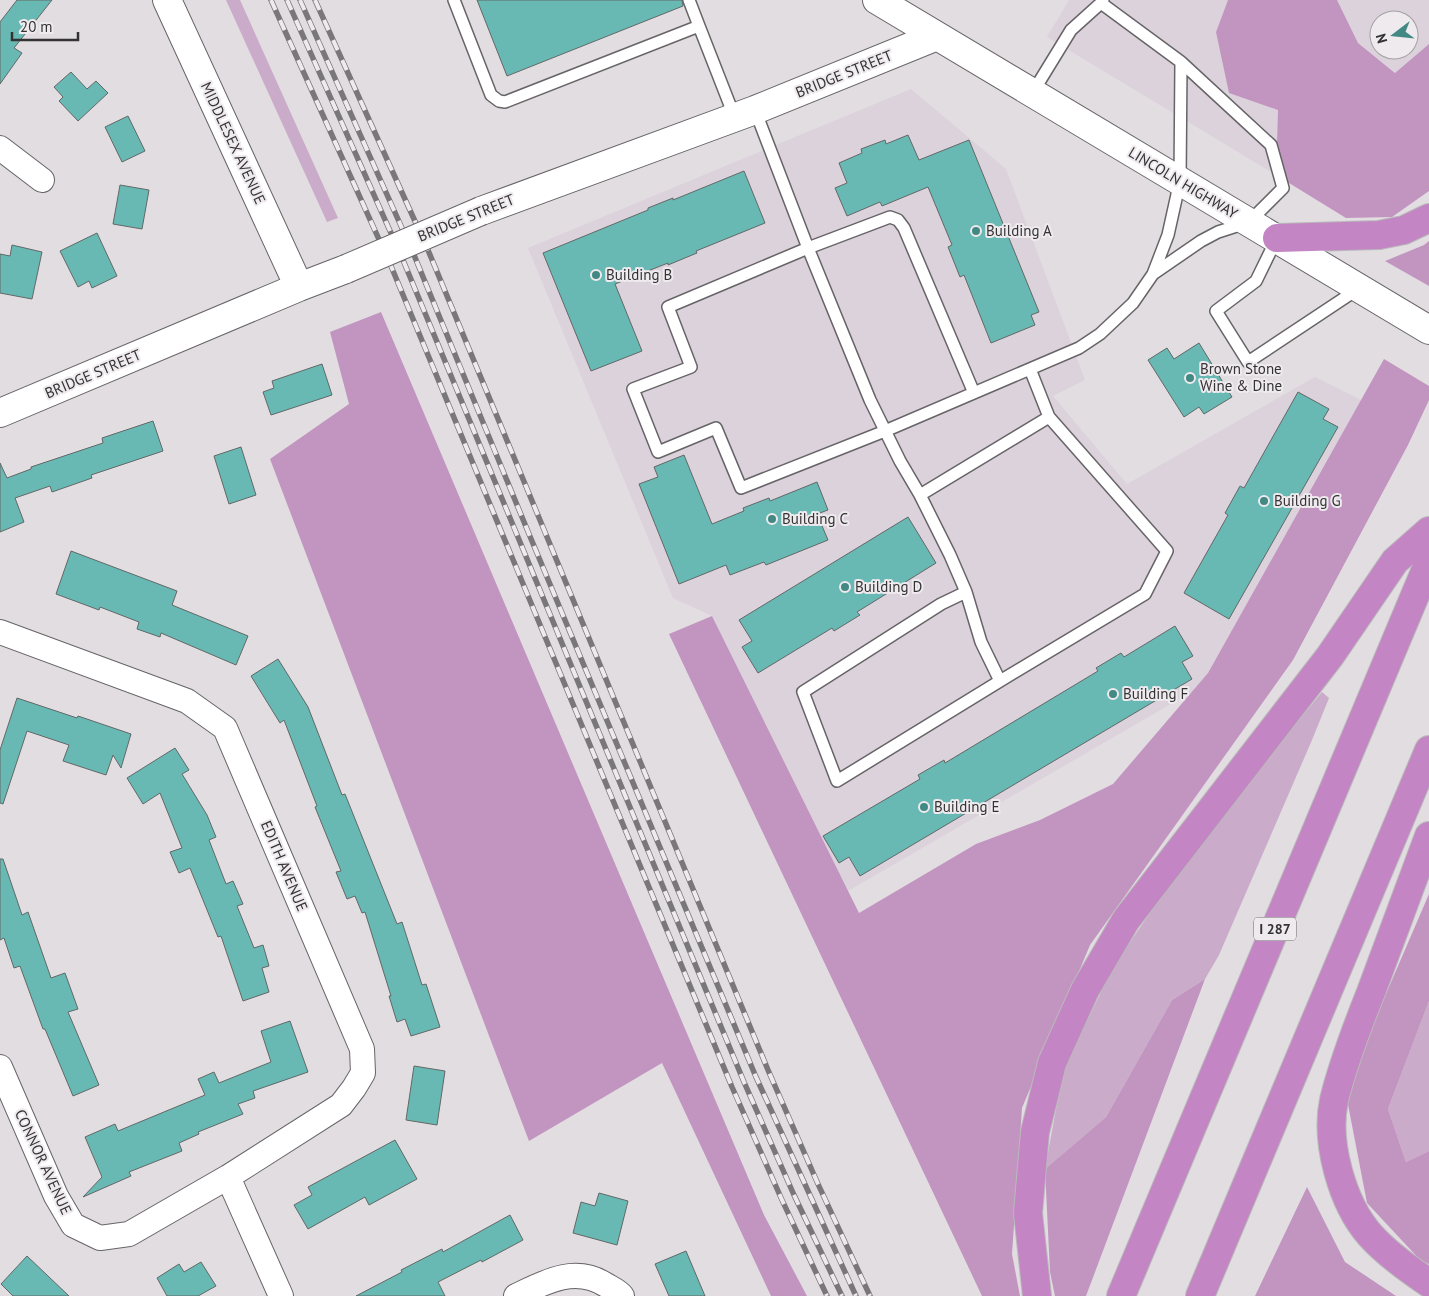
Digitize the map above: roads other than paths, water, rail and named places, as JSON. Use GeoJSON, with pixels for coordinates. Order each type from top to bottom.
{"type":"FeatureCollection","features":[{"type":"Feature","properties":{"kind":"highway"},"geometry":{"type":"LineString","coordinates":[[1276,238],[1378,234],[1404,230],[1429,218]]}},
{"type":"Feature","properties":{"kind":"highway"},"geometry":{"type":"LineString","coordinates":[[1037,1296],[1028,1213],[1035,1132],[1052,1063],[1085,990],[1126,920],[1330,656],[1395,561],[1429,532]]}},
{"type":"Feature","properties":{"kind":"highway","name":"I 287"},"geometry":{"type":"LineString","coordinates":[[1121,1296],[1429,562]]}},
{"type":"Feature","properties":{"kind":"highway"},"geometry":{"type":"LineString","coordinates":[[1200,1296],[1429,750]]}},
{"type":"Feature","properties":{"kind":"highway"},"geometry":{"type":"LineString","coordinates":[[1429,836],[1349,1049],[1334,1101],[1332,1136],[1337,1167],[1347,1198],[1369,1234],[1390,1254],[1429,1282]]}},
{"type":"Feature","properties":{"kind":"street","name":"MIDDLESEX AVENUE"},"geometry":{"type":"LineString","coordinates":[[167,0],[299,287]]}},
{"type":"Feature","properties":{"kind":"street","name":"LINCOLN HIGHWAY"},"geometry":{"type":"LineString","coordinates":[[877,0],[1034,92],[1429,330]]}},
{"type":"Feature","properties":{"kind":"street","name":"BRIDGE STREET"},"geometry":{"type":"LineString","coordinates":[[0,413],[481,211],[745,114],[938,36]]}},
{"type":"Feature","properties":{"kind":"street"},"geometry":{"type":"LineString","coordinates":[[0,148],[42,180]]}},
{"type":"Feature","properties":{"kind":"street","name":"EDITH AVENUE"},"geometry":{"type":"LineString","coordinates":[[0,632],[187,701],[225,728],[362,1049],[363,1073],[341,1105],[228,1177]]}},
{"type":"Feature","properties":{"kind":"street","name":"CONNOR AVENUE"},"geometry":{"type":"LineString","coordinates":[[0,1067],[56,1196],[73,1225],[100,1238],[129,1234],[228,1177]]}},
{"type":"Feature","properties":{"kind":"street"},"geometry":{"type":"LineString","coordinates":[[228,1177],[281,1296]]}},
{"type":"Feature","properties":{"kind":"street"},"geometry":{"type":"LineString","coordinates":[[516,1296],[554,1278],[574,1275],[597,1279],[622,1296]]}},
{"type":"Feature","properties":{"kind":"lane"},"geometry":{"type":"LineString","coordinates":[[454,0],[491,95],[499,101],[505,102],[699,26]]}},
{"type":"Feature","properties":{"kind":"lane"},"geometry":{"type":"LineString","coordinates":[[689,0],[699,26],[745,114],[808,248],[870,400],[950,555],[966,592],[981,642],[1000,681]]}},
{"type":"Feature","properties":{"kind":"lane"},"geometry":{"type":"LineString","coordinates":[[1034,92],[1071,30],[1102,2],[1181,62],[1271,145],[1283,188],[1249,222],[1218,232],[1153,274]]}},
{"type":"Feature","properties":{"kind":"lane"},"geometry":{"type":"LineString","coordinates":[[974,392],[904,228],[898,220],[890,217],[808,248],[668,307],[691,367],[633,389],[658,452],[716,428],[741,488],[885,431],[1080,348],[1100,334],[1132,303],[1153,274],[1168,235],[1180,181],[1181,62]]}},
{"type":"Feature","properties":{"kind":"lane"},"geometry":{"type":"LineString","coordinates":[[1276,238],[1256,281],[1216,311],[1248,362],[1358,288]]}},
{"type":"Feature","properties":{"kind":"lane"},"geometry":{"type":"LineString","coordinates":[[966,592],[941,604],[803,692],[838,781],[1145,594],[1168,551],[1049,417],[1030,368]]}},
{"type":"Feature","properties":{"kind":"lane"},"geometry":{"type":"LineString","coordinates":[[920,495],[1049,417]]}},
{"type":"Feature","properties":{"kind":"railway"},"geometry":{"type":"LineString","coordinates":[[271,0],[391,266],[732,1087],[827,1296]]}},
{"type":"Feature","properties":{"kind":"railway"},"geometry":{"type":"LineString","coordinates":[[287,0],[403,260],[744,1082],[794,1195],[842,1296]]}},
{"type":"Feature","properties":{"kind":"railway"},"geometry":{"type":"LineString","coordinates":[[300,0],[414,255],[756,1077],[856,1296]]}},
{"type":"Feature","properties":{"kind":"railway"},"geometry":{"type":"LineString","coordinates":[[315,0],[428,250],[768,1070],[870,1296]]}},
{"type":"Feature","properties":{"kind":"place","name":"Building A"},"geometry":{"type":"Point","coordinates":[976,231]}},
{"type":"Feature","properties":{"kind":"place","name":"Building B"},"geometry":{"type":"Point","coordinates":[596,275]}},
{"type":"Feature","properties":{"kind":"place","name":"Brown Stone Wine & Dine"},"geometry":{"type":"Point","coordinates":[1190,378]}},
{"type":"Feature","properties":{"kind":"place","name":"Building G"},"geometry":{"type":"Point","coordinates":[1264,501]}},
{"type":"Feature","properties":{"kind":"place","name":"Building C"},"geometry":{"type":"Point","coordinates":[772,519]}},
{"type":"Feature","properties":{"kind":"place","name":"Building D"},"geometry":{"type":"Point","coordinates":[845,587]}},
{"type":"Feature","properties":{"kind":"place","name":"Building F"},"geometry":{"type":"Point","coordinates":[1113,694]}},
{"type":"Feature","properties":{"kind":"place","name":"Building E"},"geometry":{"type":"Point","coordinates":[924,807]}}]}
